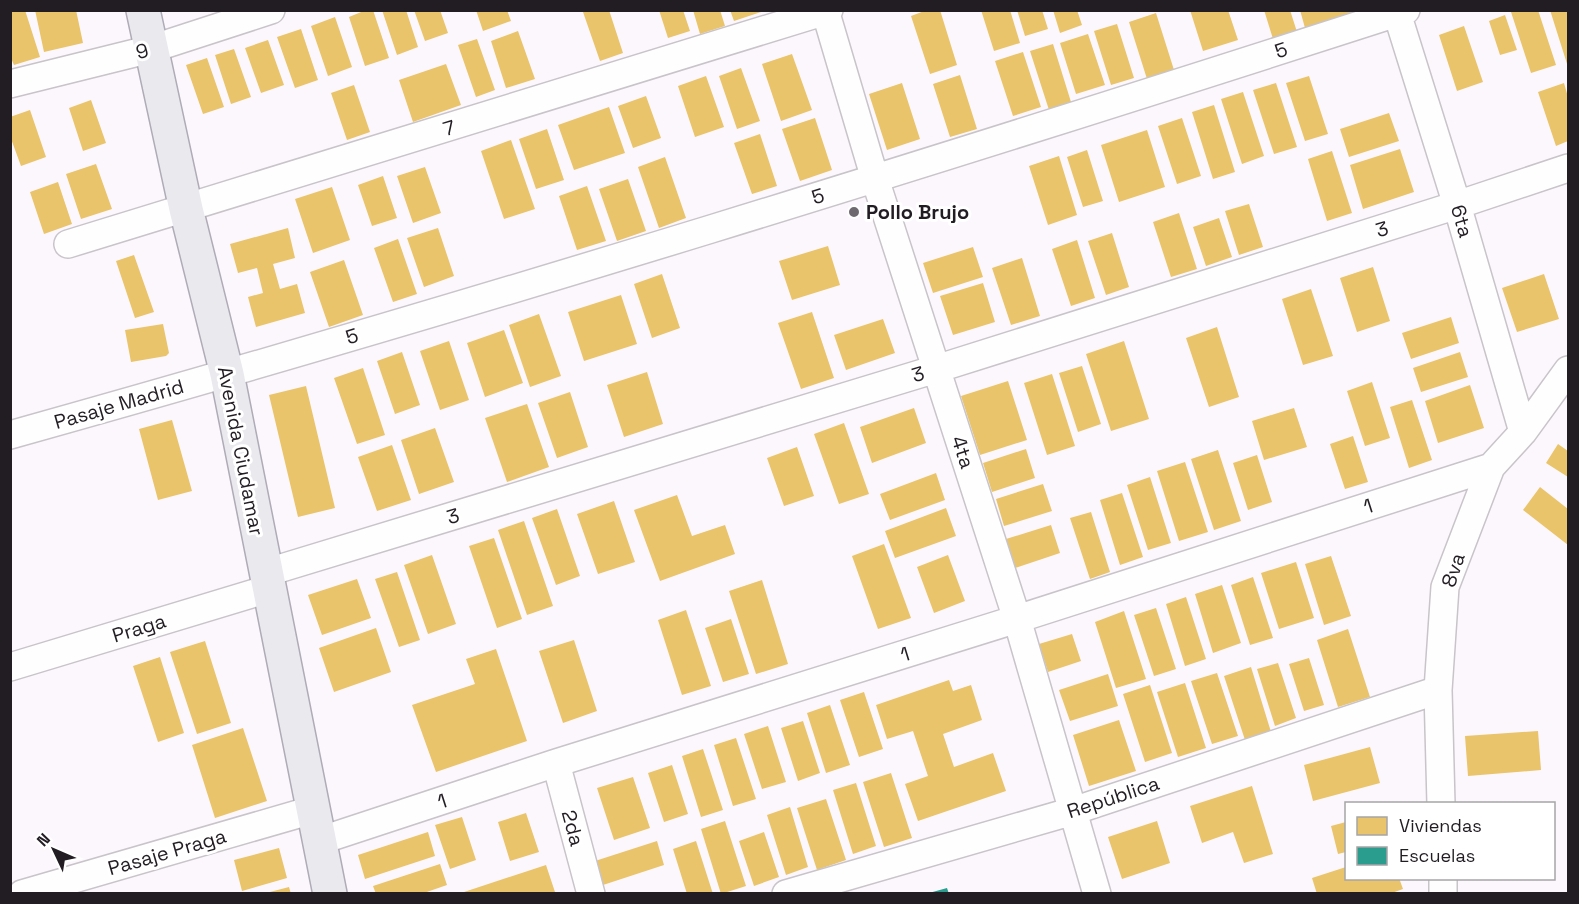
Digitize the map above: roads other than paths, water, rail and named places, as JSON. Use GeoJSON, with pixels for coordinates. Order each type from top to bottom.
{"type":"FeatureCollection","features":[{"type":"Feature","properties":{"kind":"main road","name":"Avenida Ciudamar"},"geometry":{"type":"LineString","coordinates":[[143,10],[186,209],[227,374],[330,894]]}},
{"type":"Feature","properties":{"kind":"street","name":"9"},"geometry":{"type":"LineString","coordinates":[[10,84],[151,49],[271,10]]}},
{"type":"Feature","properties":{"kind":"street","name":"4ta"},"geometry":{"type":"LineString","coordinates":[[827,11],[875,179],[1017,619],[1098,894]]}},
{"type":"Feature","properties":{"kind":"street","name":"7"},"geometry":{"type":"LineString","coordinates":[[68,244],[827,11]]}},
{"type":"Feature","properties":{"kind":"street","name":"5"},"geometry":{"type":"LineString","coordinates":[[227,374],[875,179],[1399,12]]}},
{"type":"Feature","properties":{"kind":"street","name":"6ta"},"geometry":{"type":"LineString","coordinates":[[1399,12],[1523,432]]}},
{"type":"Feature","properties":{"kind":"street","name":"3"},"geometry":{"type":"LineString","coordinates":[[267,581],[1569,168]]}},
{"type":"Feature","properties":{"kind":"street","name":"8va"},"geometry":{"type":"LineString","coordinates":[[1441,802],[1438,690],[1445,587],[1491,467],[1523,432],[1569,370]]}},
{"type":"Feature","properties":{"kind":"street","name":"Pasaje Madrid"},"geometry":{"type":"LineString","coordinates":[[10,435],[227,374]]}},
{"type":"Feature","properties":{"kind":"street","name":"1"},"geometry":{"type":"LineString","coordinates":[[316,826],[556,763],[1017,619],[1491,467]]}},
{"type":"Feature","properties":{"kind":"street","name":"Praga"},"geometry":{"type":"LineString","coordinates":[[10,667],[267,581]]}},
{"type":"Feature","properties":{"kind":"street","name":"República"},"geometry":{"type":"LineString","coordinates":[[786,894],[1073,810],[1438,690]]}},
{"type":"Feature","properties":{"kind":"street","name":"2da"},"geometry":{"type":"LineString","coordinates":[[556,763],[591,894]]}},
{"type":"Feature","properties":{"kind":"street","name":"Pasaje Praga"},"geometry":{"type":"LineString","coordinates":[[22,894],[316,826]]}},
{"type":"Feature","properties":{"kind":"place","name":"Pollo Brujo"},"geometry":{"type":"Point","coordinates":[854,212]}}]}
